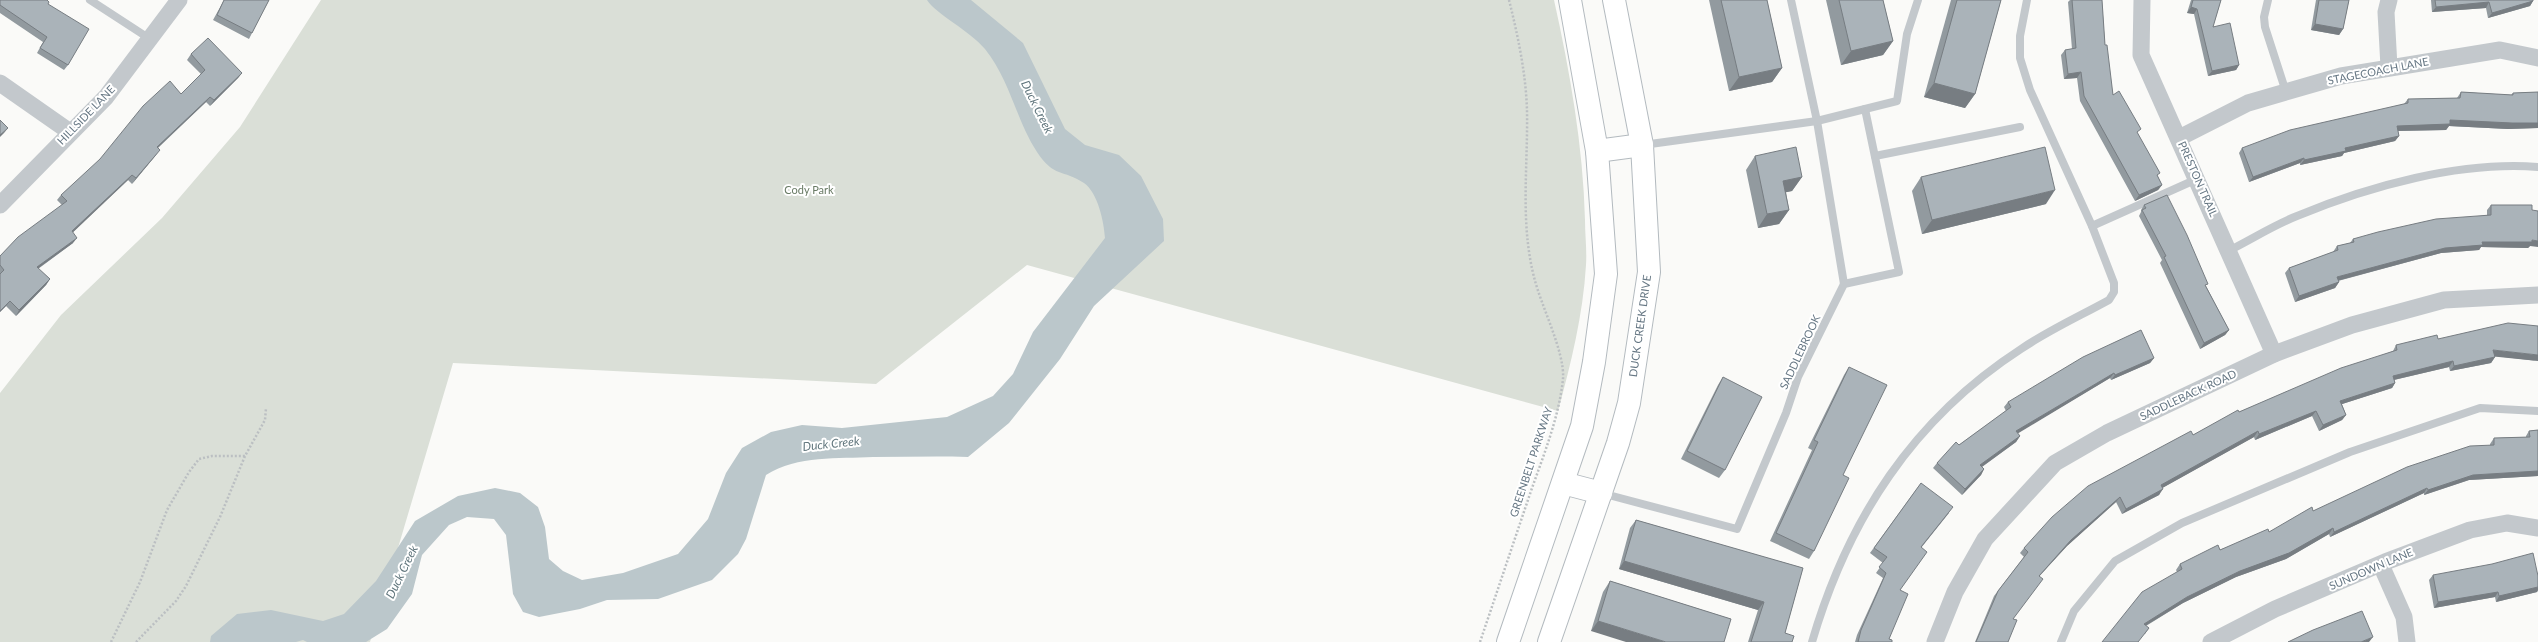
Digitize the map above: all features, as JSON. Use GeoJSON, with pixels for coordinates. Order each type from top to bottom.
{"type":"FeatureCollection","features":[{"type":"Feature","properties":{"kind":"main road"},"geometry":{"type":"LineString","coordinates":[[1508,642],[1582,426],[1594,362],[1606,274],[1597,151],[1570,0]]}},
{"type":"Feature","properties":{"kind":"main road","name":"DUCK CREEK DRIVE"},"geometry":{"type":"LineString","coordinates":[[1549,642],[1629,403],[1649,272],[1642,145],[1614,0]]}},
{"type":"Feature","properties":{"kind":"main road"},"geometry":{"type":"LineString","coordinates":[[1597,151],[1642,145]]}},
{"type":"Feature","properties":{"kind":"main road"},"geometry":{"type":"LineString","coordinates":[[1562,483],[1600,493]]}},
{"type":"Feature","properties":{"kind":"street","name":"HILLSIDE LANE"},"geometry":{"type":"LineString","coordinates":[[0,205],[106,97],[179,0]]}},
{"type":"Feature","properties":{"kind":"street","name":"PRESTON TRAIL"},"geometry":{"type":"LineString","coordinates":[[2142,0],[2141,55],[2198,178],[2274,354]]}},
{"type":"Feature","properties":{"kind":"street"},"geometry":{"type":"LineString","coordinates":[[2389,0],[2386,12],[2389,67]]}},
{"type":"Feature","properties":{"kind":"street","name":"STAGECOACH LANE"},"geometry":{"type":"LineString","coordinates":[[2179,138],[2248,103],[2341,76],[2500,50],[2538,58]]}},
{"type":"Feature","properties":{"kind":"street"},"geometry":{"type":"LineString","coordinates":[[0,83],[70,132]]}},
{"type":"Feature","properties":{"kind":"street","name":"SADDLEBACK ROAD"},"geometry":{"type":"LineString","coordinates":[[1935,642],[1954,592],[1985,539],[2055,464],[2107,433],[2274,354],[2352,325],[2444,300],[2538,295]]}},
{"type":"Feature","properties":{"kind":"street","name":"SUNDOWN LANE"},"geometry":{"type":"LineString","coordinates":[[2211,642],[2275,609],[2470,530],[2507,523],[2538,528]]}},
{"type":"Feature","properties":{"kind":"street"},"geometry":{"type":"LineString","coordinates":[[2381,565],[2404,617],[2406,642]]}},
{"type":"Feature","properties":{"kind":"lane"},"geometry":{"type":"LineString","coordinates":[[90,0],[150,39]]}},
{"type":"Feature","properties":{"kind":"lane"},"geometry":{"type":"LineString","coordinates":[[1792,0],[1817,120],[1844,284],[1899,272],[1865,109]]}},
{"type":"Feature","properties":{"kind":"lane"},"geometry":{"type":"LineString","coordinates":[[1642,145],[1817,120],[1896,101],[1908,34],[1918,0]]}},
{"type":"Feature","properties":{"kind":"lane"},"geometry":{"type":"LineString","coordinates":[[1812,642],[1820,615],[1850,540],[1877,492],[1913,442],[1952,402],[1992,369],[2022,348],[2109,300],[2114,292],[2114,283],[2092,226],[2030,90],[2020,58],[2020,36],[2027,0]]}},
{"type":"Feature","properties":{"kind":"lane"},"geometry":{"type":"LineString","coordinates":[[2268,0],[2264,17],[2264,27],[2286,92]]}},
{"type":"Feature","properties":{"kind":"lane"},"geometry":{"type":"LineString","coordinates":[[1875,156],[2020,127]]}},
{"type":"Feature","properties":{"kind":"lane"},"geometry":{"type":"LineString","coordinates":[[2230,250],[2297,216],[2380,187],[2457,171],[2538,167]]}},
{"type":"Feature","properties":{"kind":"lane"},"geometry":{"type":"LineString","coordinates":[[2092,226],[2198,178]]}},
{"type":"Feature","properties":{"kind":"lane","name":"SADDLEBROOK"},"geometry":{"type":"LineString","coordinates":[[1600,493],[1737,529],[1786,413],[1798,377],[1844,284]]}},
{"type":"Feature","properties":{"kind":"lane"},"geometry":{"type":"LineString","coordinates":[[2061,642],[2074,611],[2115,561],[2182,523],[2350,452],[2480,408],[2538,411]]}},
{"type":"Feature","properties":{"kind":"path","name":"GREENBELT PARKWAY"},"geometry":{"type":"LineString","coordinates":[[1480,642],[1557,412],[1563,378],[1563,364],[1533,275],[1527,234],[1525,202],[1527,111],[1523,66],[1509,0]]}},
{"type":"Feature","properties":{"kind":"path"},"geometry":{"type":"LineString","coordinates":[[136,642],[176,601],[186,586],[220,517],[245,456],[265,420],[266,408]]}},
{"type":"Feature","properties":{"kind":"path"},"geometry":{"type":"LineString","coordinates":[[111,642],[140,582],[167,510],[189,472],[200,460],[212,456],[245,456]]}},
{"type":"Feature","properties":{"kind":"green space","name":"Cody Park"},"geometry":{"type":"Polygon","coordinates":[[[321,0],[1554,0],[1579,137],[1584,192],[1586,254],[1579,321],[1572,357],[1558,411],[1027,265],[876,384],[453,363],[370,642],[0,642],[0,393],[61,315],[162,218],[240,127],[321,0]]]}},
{"type":"Feature","properties":{"kind":"water","name":"Duck Creek"},"geometry":{"type":"Polygon","coordinates":[[[927,0],[971,0],[1023,43],[1065,129],[1085,145],[1119,155],[1141,176],[1163,219],[1164,241],[1094,306],[1060,359],[1009,423],[968,457],[873,457],[818,459],[791,464],[766,475],[746,539],[738,554],[712,580],[658,599],[607,600],[580,609],[539,617],[523,612],[513,594],[506,535],[494,519],[467,517],[449,525],[422,555],[412,594],[387,629],[366,642],[307,642],[303,640],[296,642],[210,642],[211,636],[237,614],[271,610],[323,621],[344,614],[376,581],[415,521],[458,496],[495,488],[520,493],[538,507],[545,527],[549,559],[563,571],[582,580],[623,573],[678,554],[708,519],[726,473],[742,448],[771,432],[802,425],[842,428],[947,417],[993,396],[1013,374],[1033,332],[1105,238],[1103,224],[1097,201],[1089,188],[1077,179],[1054,170],[1037,152],[1024,127],[1001,74],[985,49],[979,42],[938,11],[927,0]]]}},
{"type":"Feature","properties":{"kind":"building"},"geometry":{"type":"Polygon","coordinates":[[[0,0],[47,0],[49,2],[48,4],[89,29],[68,65],[40,48],[47,37],[0,5],[0,0]]]}},
{"type":"Feature","properties":{"kind":"building"},"geometry":{"type":"Polygon","coordinates":[[[224,0],[269,0],[252,33],[217,15],[224,0]]]}},
{"type":"Feature","properties":{"kind":"building"},"geometry":{"type":"Polygon","coordinates":[[[1721,0],[1767,0],[1782,68],[1739,77],[1721,0]]]}},
{"type":"Feature","properties":{"kind":"building"},"geometry":{"type":"Polygon","coordinates":[[[1839,0],[1883,0],[1893,41],[1851,51],[1839,0]]]}},
{"type":"Feature","properties":{"kind":"building"},"geometry":{"type":"Polygon","coordinates":[[[1957,0],[2001,0],[1975,94],[1934,83],[1957,0]]]}},
{"type":"Feature","properties":{"kind":"building"},"geometry":{"type":"Polygon","coordinates":[[[2072,0],[2102,0],[2105,45],[2107,45],[2113,95],[2119,91],[2141,129],[2137,132],[2160,173],[2157,175],[2162,185],[2139,195],[2084,96],[2081,72],[2068,74],[2065,50],[2076,48],[2072,0]]]}},
{"type":"Feature","properties":{"kind":"building"},"geometry":{"type":"Polygon","coordinates":[[[2193,0],[2221,0],[2213,27],[2230,23],[2239,65],[2212,71],[2197,9],[2191,7],[2193,0]]]}},
{"type":"Feature","properties":{"kind":"building"},"geometry":{"type":"Polygon","coordinates":[[[2319,0],[2349,0],[2343,29],[2315,24],[2319,0]]]}},
{"type":"Feature","properties":{"kind":"building"},"geometry":{"type":"Polygon","coordinates":[[[2435,0],[2533,1],[2492,13],[2489,2],[2436,7],[2435,0]]]}},
{"type":"Feature","properties":{"kind":"building"},"geometry":{"type":"Polygon","coordinates":[[[208,38],[242,73],[214,100],[210,97],[157,147],[160,150],[136,178],[132,175],[72,231],[77,238],[37,267],[50,279],[19,310],[10,301],[0,311],[0,274],[4,270],[0,265],[0,256],[18,237],[67,201],[61,195],[100,159],[143,106],[170,81],[181,94],[205,70],[191,54],[208,38]]]}},
{"type":"Feature","properties":{"kind":"building"},"geometry":{"type":"Polygon","coordinates":[[[2461,92],[2513,95],[2513,93],[2538,92],[2538,123],[2450,120],[2450,124],[2397,126],[2399,136],[2345,148],[2346,151],[2304,160],[2304,158],[2253,177],[2242,148],[2290,130],[2408,103],[2408,99],[2460,98],[2461,92]]]}},
{"type":"Feature","properties":{"kind":"building"},"geometry":{"type":"Polygon","coordinates":[[[0,120],[8,128],[0,135],[0,120]]]}},
{"type":"Feature","properties":{"kind":"building"},"geometry":{"type":"Polygon","coordinates":[[[1796,147],[1802,177],[1783,181],[1789,210],[1767,214],[1755,156],[1796,147]]]}},
{"type":"Feature","properties":{"kind":"building"},"geometry":{"type":"Polygon","coordinates":[[[2045,147],[2055,190],[1932,220],[1921,177],[2045,147]]]}},
{"type":"Feature","properties":{"kind":"building"},"geometry":{"type":"Polygon","coordinates":[[[2167,195],[2187,235],[2208,284],[2205,285],[2229,330],[2204,343],[2164,257],[2166,256],[2142,210],[2146,208],[2144,205],[2167,195]]]}},
{"type":"Feature","properties":{"kind":"building"},"geometry":{"type":"Polygon","coordinates":[[[2491,205],[2532,205],[2532,210],[2538,211],[2538,241],[2482,242],[2483,245],[2445,248],[2337,277],[2339,282],[2299,296],[2289,268],[2338,250],[2337,246],[2354,242],[2353,239],[2378,232],[2436,219],[2491,215],[2491,205]]]}},
{"type":"Feature","properties":{"kind":"building"},"geometry":{"type":"Polygon","coordinates":[[[2508,323],[2538,326],[2538,355],[2493,350],[2495,357],[2454,366],[2453,361],[2393,376],[2395,383],[2340,401],[2346,415],[2323,425],[2316,411],[2259,434],[2258,431],[2161,485],[2163,489],[2126,509],[2120,497],[2071,540],[2039,576],[2043,579],[2013,619],[2017,620],[2008,642],[1976,642],[1998,591],[2028,552],[2024,548],[2052,517],[2088,486],[2191,431],[2193,435],[2238,410],[2239,412],[2341,368],[2397,350],[2396,345],[2437,335],[2438,339],[2508,323]]]}},
{"type":"Feature","properties":{"kind":"building"},"geometry":{"type":"Polygon","coordinates":[[[2141,330],[2154,358],[2115,375],[2114,373],[2016,431],[2020,436],[1980,465],[1984,469],[1965,489],[1937,463],[1956,442],[1959,445],[2011,407],[2008,402],[2083,357],[2141,330]]]}},
{"type":"Feature","properties":{"kind":"building"},"geometry":{"type":"Polygon","coordinates":[[[1849,367],[1887,385],[1843,475],[1849,478],[1814,551],[1776,533],[1818,442],[1814,440],[1849,367]]]}},
{"type":"Feature","properties":{"kind":"building"},"geometry":{"type":"Polygon","coordinates":[[[1723,377],[1762,397],[1725,470],[1687,451],[1723,377]]]}},
{"type":"Feature","properties":{"kind":"building"},"geometry":{"type":"Polygon","coordinates":[[[2538,430],[2538,471],[2473,475],[2428,490],[2427,488],[2334,532],[2333,528],[2289,553],[2240,571],[2187,597],[2144,624],[2149,628],[2138,642],[2102,642],[2142,592],[2182,569],[2180,564],[2218,545],[2220,550],[2268,529],[2269,532],[2312,507],[2313,511],[2407,467],[2470,446],[2494,445],[2494,438],[2530,437],[2529,431],[2538,430]]]}},
{"type":"Feature","properties":{"kind":"building"},"geometry":{"type":"Polygon","coordinates":[[[1921,483],[1953,507],[1921,547],[1927,552],[1900,590],[1908,594],[1889,639],[1892,640],[1892,642],[1858,642],[1861,630],[1886,573],[1879,567],[1887,557],[1874,548],[1921,483]]]}},
{"type":"Feature","properties":{"kind":"building"},"geometry":{"type":"Polygon","coordinates":[[[1636,520],[1803,568],[1785,633],[1794,636],[1792,642],[1751,642],[1764,602],[1624,561],[1636,520]]]}},
{"type":"Feature","properties":{"kind":"building"},"geometry":{"type":"Polygon","coordinates":[[[2533,553],[2538,576],[2538,587],[2499,596],[2498,592],[2438,602],[2433,575],[2492,564],[2533,553]]]}},
{"type":"Feature","properties":{"kind":"building"},"geometry":{"type":"Polygon","coordinates":[[[1610,581],[1731,619],[1724,642],[1666,642],[1598,621],[1610,581]]]}},
{"type":"Feature","properties":{"kind":"building"},"geometry":{"type":"Polygon","coordinates":[[[2362,611],[2373,637],[2361,642],[2288,642],[2313,630],[2362,611]]]}}]}
